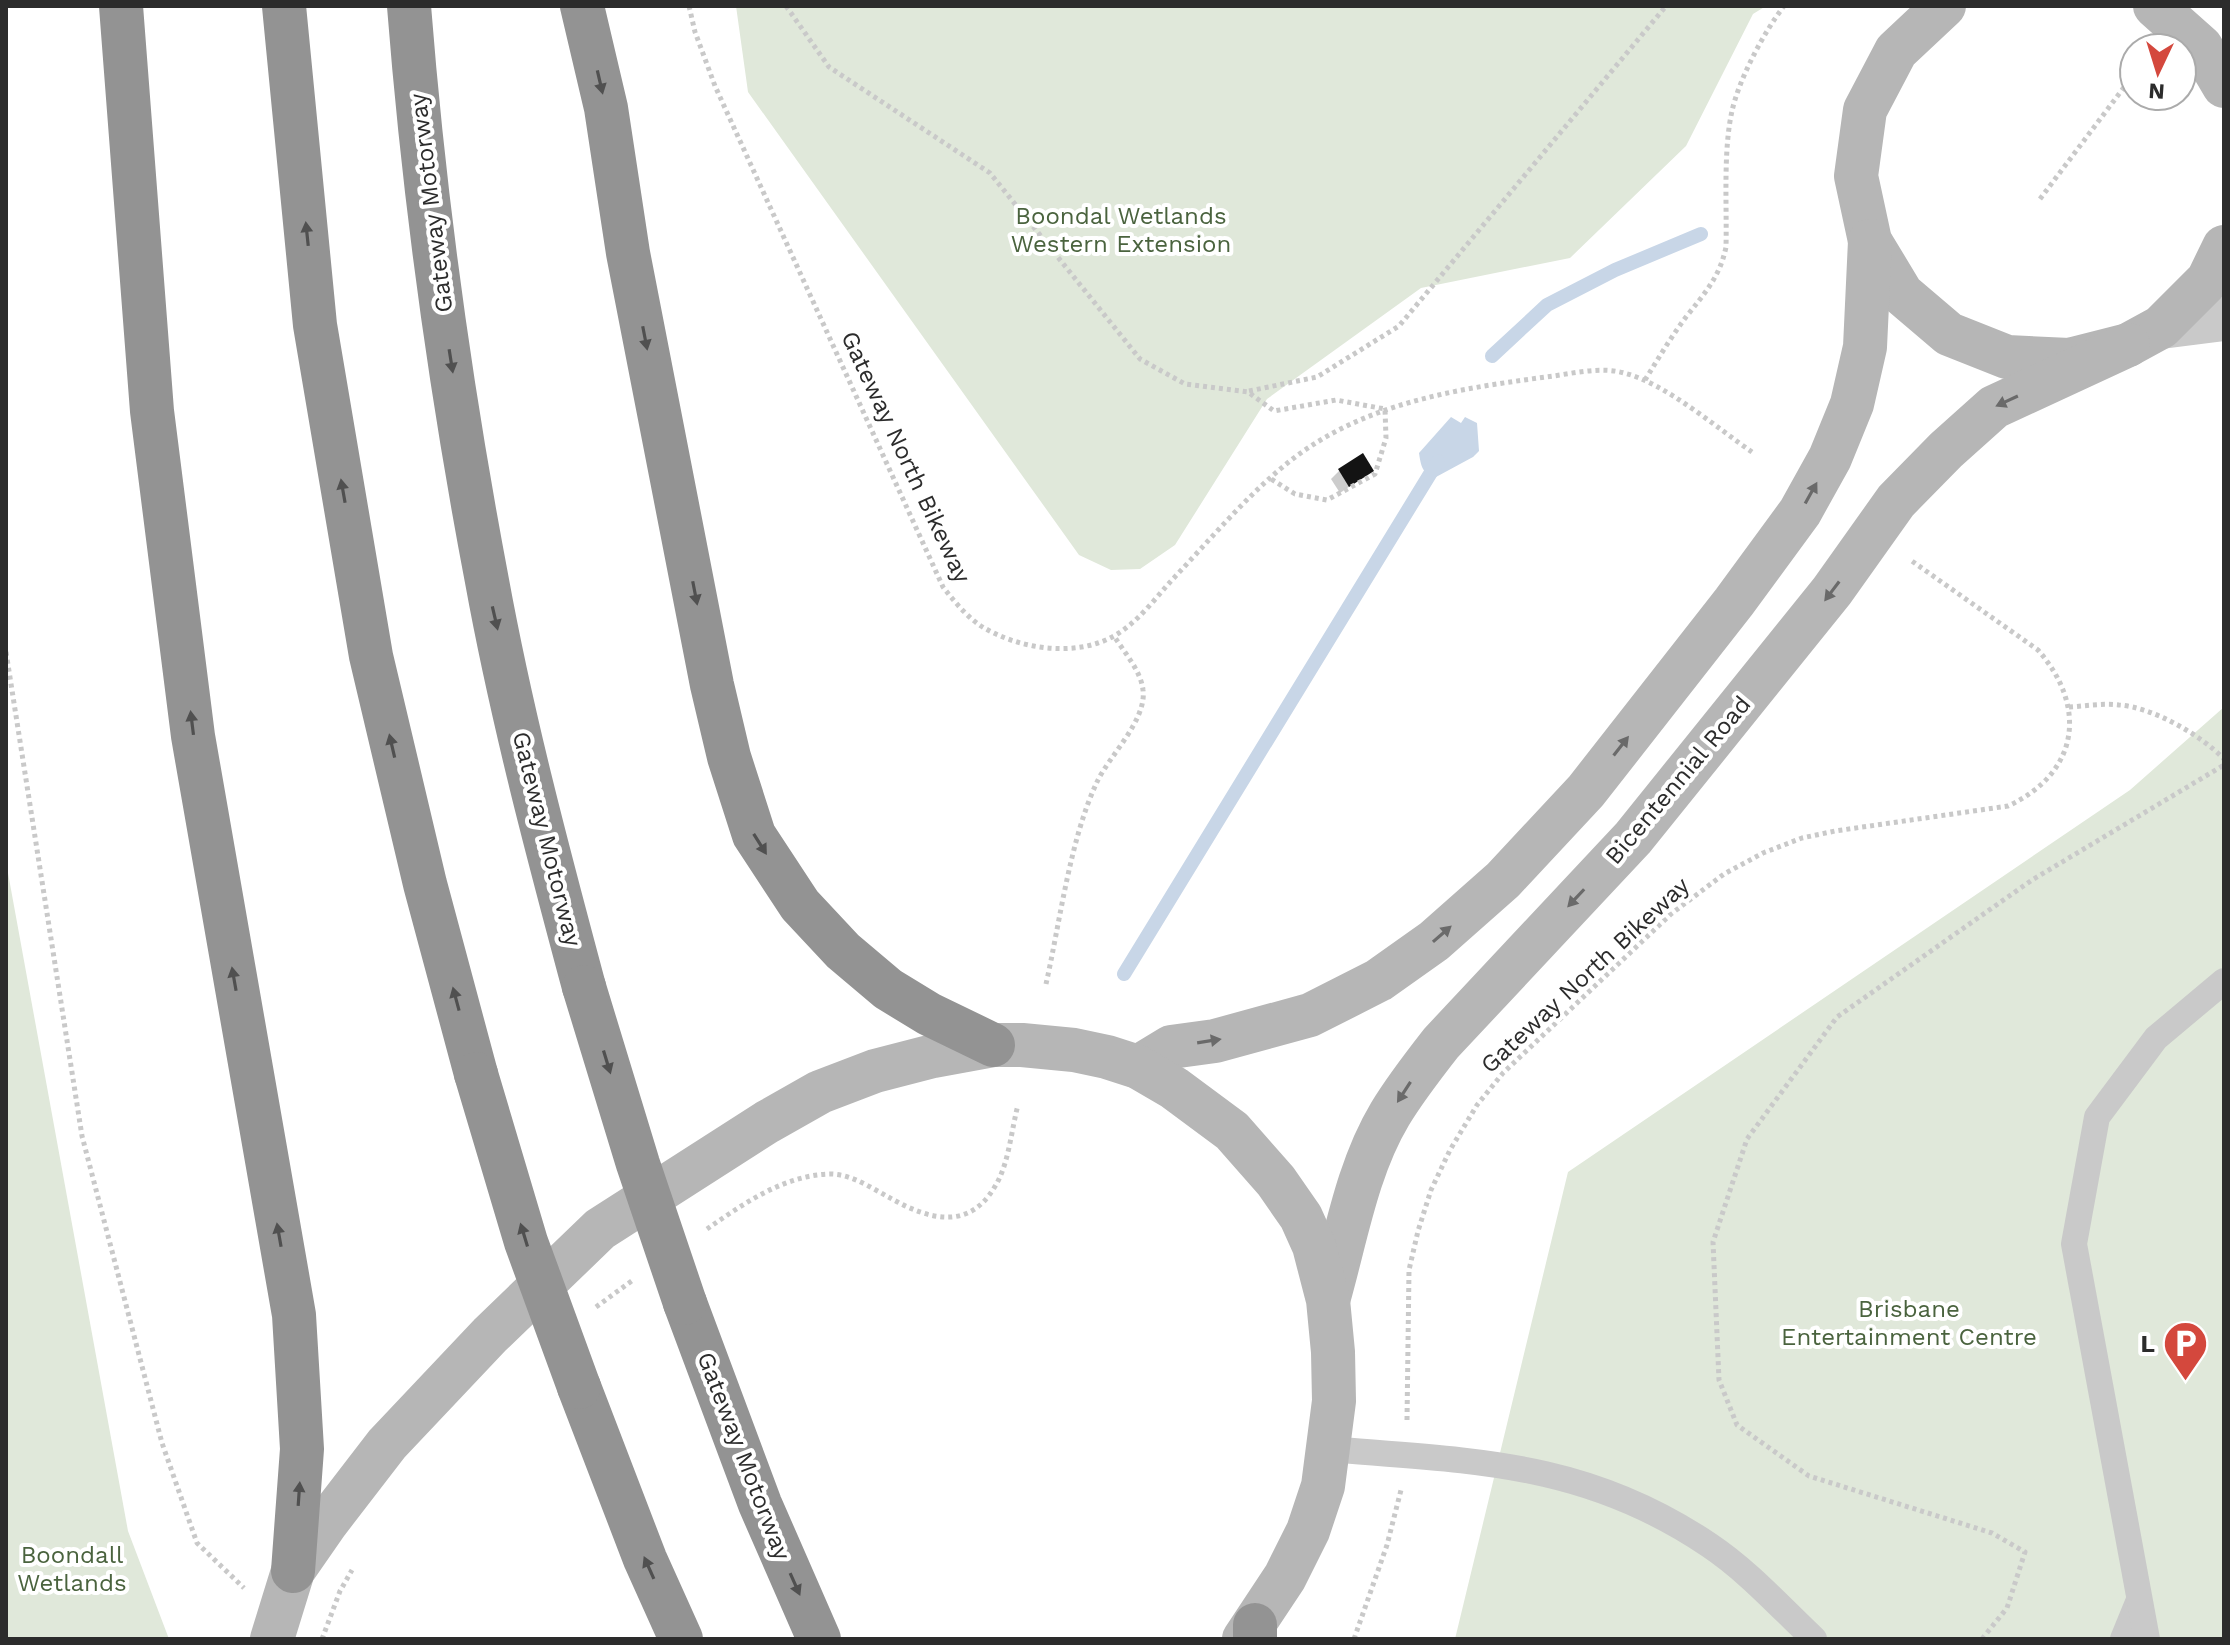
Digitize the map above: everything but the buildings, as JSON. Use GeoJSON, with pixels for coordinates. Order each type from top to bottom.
{"type":"FeatureCollection","features":[{"type":"Feature","properties":{"kind":"highway"},"geometry":{"type":"LineString","coordinates":[[121,6],[152,411],[193,736],[294,1315],[302,1449],[293,1571]]}},
{"type":"Feature","properties":{"kind":"highway"},"geometry":{"type":"LineString","coordinates":[[284,6],[315,325],[371,656],[425,884],[476,1074],[526,1242],[645,1559],[681,1639]]}},
{"type":"Feature","properties":{"kind":"highway","name":"Gateway Motorway"},"geometry":{"type":"LineString","coordinates":[[409,6],[442,309],[487,582],[545,840],[584,987],[638,1164],[685,1303],[760,1504],[819,1639]]}},
{"type":"Feature","properties":{"kind":"highway"},"geometry":{"type":"LineString","coordinates":[[582,6],[606,108],[628,253],[712,685],[729,757],[754,835],[800,905],[843,951],[888,989],[929,1014],[993,1045]]}},
{"type":"Feature","properties":{"kind":"main road"},"geometry":{"type":"LineString","coordinates":[[1138,1067],[1171,1047],[1215,1041],[1310,1015],[1379,980],[1434,941],[1503,880],[1586,791],[1772,551],[1800,512],[1830,458],[1852,404],[1865,347],[1870,241],[1856,176],[1865,110],[1896,51],[1944,6]]}},
{"type":"Feature","properties":{"kind":"main road"},"geometry":{"type":"LineString","coordinates":[[2155,6],[2201,47]]}},
{"type":"Feature","properties":{"kind":"main road"},"geometry":{"type":"LineString","coordinates":[[2184,6],[2201,47],[2224,86]]}},
{"type":"Feature","properties":{"kind":"main road"},"geometry":{"type":"LineString","coordinates":[[1870,241],[1902,294],[1949,334],[2007,357],[2069,360],[2145,336]]}},
{"type":"Feature","properties":{"kind":"main road","name":"Bicentennial Road"},"geometry":{"type":"LineString","coordinates":[[1328,1300],[1358,1190],[1388,1117],[1413,1079],[1441,1043],[1633,838],[1832,591],[1896,501],[1994,407],[2145,336],[2208,280],[2224,247]]}},
{"type":"Feature","properties":{"kind":"main road"},"geometry":{"type":"LineString","coordinates":[[274,1629],[293,1571],[387,1444],[490,1335],[600,1229],[767,1122],[820,1092],[875,1071],[993,1045],[1074,1050],[1138,1067],[1174,1088],[1232,1131],[1276,1181],[1301,1217],[1314,1246],[1328,1300],[1334,1401],[1329,1449],[1323,1486],[1308,1531],[1252,1634]]}},
{"type":"Feature","properties":{"kind":"street"},"geometry":{"type":"LineString","coordinates":[[2145,336],[2224,319]]}},
{"type":"Feature","properties":{"kind":"lane"},"geometry":{"type":"LineString","coordinates":[[2147,1639],[2074,1244],[2097,1117],[2156,1038],[2224,981]]}},
{"type":"Feature","properties":{"kind":"lane"},"geometry":{"type":"LineString","coordinates":[[1329,1449],[1528,1468],[1621,1495],[1665,1516],[1712,1547],[1755,1582],[1814,1639]]}},
{"type":"Feature","properties":{"kind":"lane"},"geometry":{"type":"LineString","coordinates":[[2123,1639],[2139,1600]]}},
{"type":"Feature","properties":{"kind":"path","name":"Gateway North Bikeway"},"geometry":{"type":"LineString","coordinates":[[689,6],[715,86],[943,587],[980,626],[1038,647],[1067,648],[1094,644],[1114,636],[1142,612],[1291,461],[1326,437],[1385,409],[1445,393],[1601,370],[1622,372],[1645,380],[1752,452]]}},
{"type":"Feature","properties":{"kind":"path"},"geometry":{"type":"LineString","coordinates":[[786,6],[829,67],[990,173],[1140,359],[1185,384],[1248,392],[1317,377],[1399,326],[1666,6]]}},
{"type":"Feature","properties":{"kind":"path"},"geometry":{"type":"LineString","coordinates":[[1645,380],[1687,316],[1704,296],[1723,261],[1726,247],[1728,136],[1732,111],[1768,31],[1784,6]]}},
{"type":"Feature","properties":{"kind":"path"},"geometry":{"type":"LineString","coordinates":[[2040,199],[2118,95]]}},
{"type":"Feature","properties":{"kind":"path"},"geometry":{"type":"LineString","coordinates":[[1248,392],[1274,411],[1336,400],[1385,409],[1386,438],[1375,474],[1327,500],[1295,494],[1271,479]]}},
{"type":"Feature","properties":{"kind":"path","name":"Gateway North Bikeway"},"geometry":{"type":"LineString","coordinates":[[1354,1639],[1401,1494],[1409,1398],[1409,1270],[1431,1190],[1477,1105],[1503,1073],[1688,900],[1724,874],[1763,853],[1802,838],[2008,806],[2029,796],[2059,766],[2067,749],[2069,707],[2053,666],[2038,650],[1905,557]]}},
{"type":"Feature","properties":{"kind":"path"},"geometry":{"type":"LineString","coordinates":[[1046,984],[1089,802],[1104,769],[1141,708],[1143,689],[1114,636]]}},
{"type":"Feature","properties":{"kind":"path"},"geometry":{"type":"LineString","coordinates":[[6,652],[82,1136],[162,1443],[197,1543],[274,1629]]}},
{"type":"Feature","properties":{"kind":"path"},"geometry":{"type":"LineString","coordinates":[[2069,707],[2104,704],[2137,708],[2158,715],[2191,733],[2224,759]]}},
{"type":"Feature","properties":{"kind":"path"},"geometry":{"type":"LineString","coordinates":[[1982,1639],[2007,1608],[2025,1552],[1992,1533],[1809,1476],[1737,1425],[1719,1380],[1713,1242],[1747,1139],[1837,1017],[2032,880],[2224,765]]}},
{"type":"Feature","properties":{"kind":"green space","name":"Boondal Wetlands Western Extension"},"geometry":{"type":"Polygon","coordinates":[[[736,6],[1766,6],[1753,14],[1686,146],[1570,258],[1421,288],[1267,399],[1175,545],[1140,569],[1111,570],[1079,555],[748,92],[736,6]]]}},
{"type":"Feature","properties":{"kind":"green space","name":"Brisbane Entertainment Centre"},"geometry":{"type":"Polygon","coordinates":[[[2224,707],[2224,1639],[1455,1639],[1568,1172],[2130,790],[2224,707]]]}},
{"type":"Feature","properties":{"kind":"green space","name":"Boondall Wetlands"},"geometry":{"type":"Polygon","coordinates":[[[6,862],[128,1531],[169,1639],[6,1639],[6,862]]]}},
{"type":"Feature","properties":{"kind":"water"},"geometry":{"type":"Polygon","coordinates":[[[1451,417],[1461,423],[1465,417],[1477,423],[1479,451],[1436,477],[1431,476],[1423,469],[1419,453],[1451,417]]]}},
{"type":"Feature","properties":{"kind":"waterway"},"geometry":{"type":"LineString","coordinates":[[1492,356],[1547,305],[1615,270],[1701,234]]}},
{"type":"Feature","properties":{"kind":"waterway"},"geometry":{"type":"LineString","coordinates":[[1124,974],[1438,461]]}},
{"type":"Feature","properties":{"kind":"place","name":"L"},"geometry":{"type":"Point","coordinates":[2186,1383]}}]}
